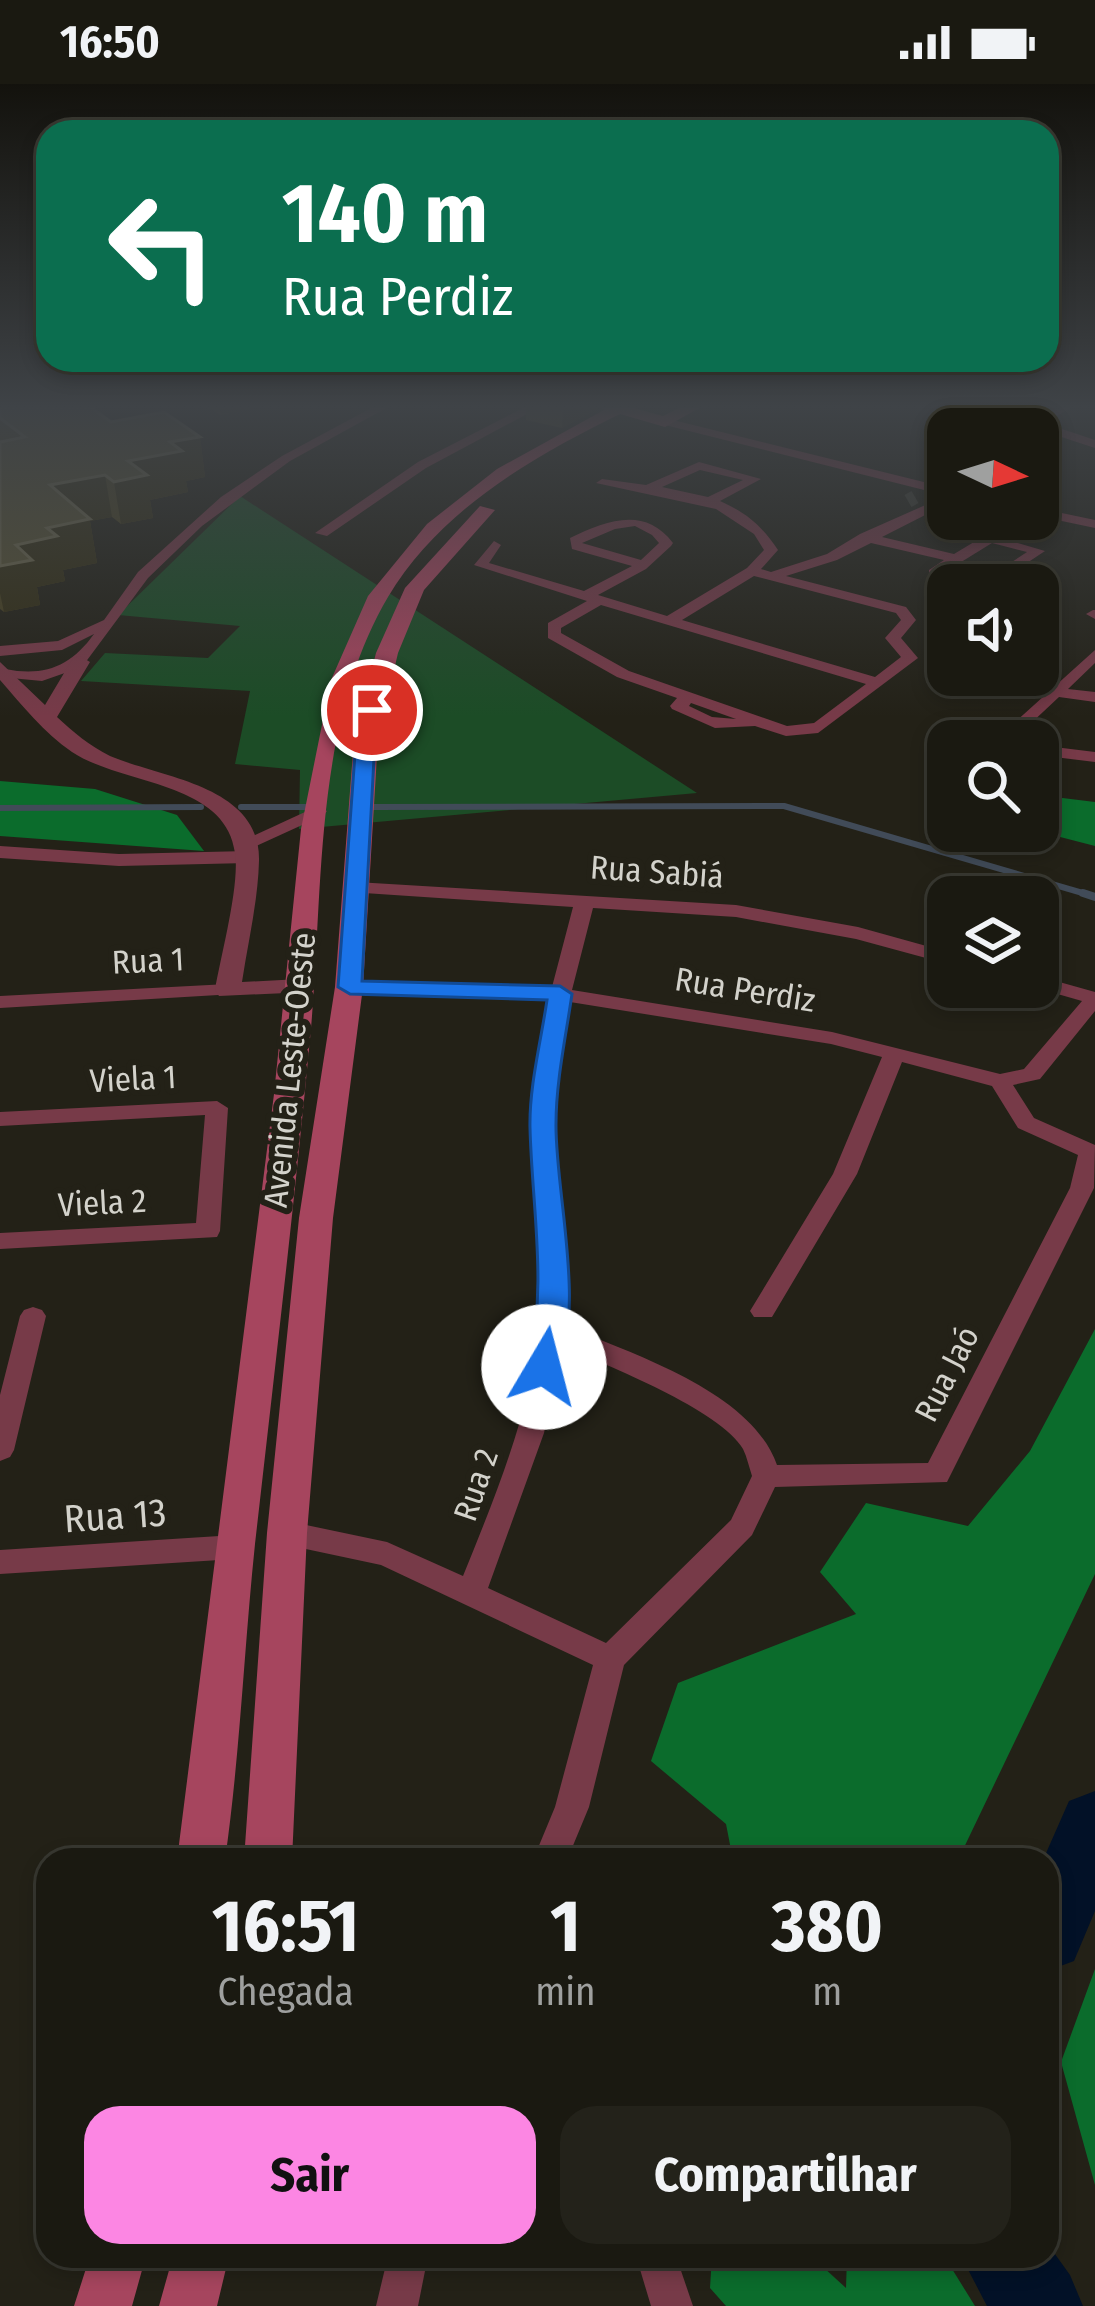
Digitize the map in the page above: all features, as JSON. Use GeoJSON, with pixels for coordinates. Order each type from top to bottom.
{"type":"FeatureCollection","features":[{"type":"Feature","properties":{"kind":"main road","name":"Avenida Leste-Oeste"},"geometry":{"type":"LineString","coordinates":[[204,1848],[318,811],[342,686],[358,637],[407,555],[455,510]]}},
{"type":"Feature","properties":{"kind":"main road","name":"Avenida Leste-Oeste"},"geometry":{"type":"LineString","coordinates":[[269,1848],[287,1534],[316,1218],[350,987],[366,740],[378,687],[415,588],[487,510]]}},
{"type":"Feature","properties":{"kind":"main road"},"geometry":{"type":"LineString","coordinates":[[342,686],[378,687]]}},
{"type":"Feature","properties":{"kind":"main road"},"geometry":{"type":"LineString","coordinates":[[293,1057],[341,1055]]}},
{"type":"Feature","properties":{"kind":"main road"},"geometry":{"type":"LineString","coordinates":[[103,2306],[114,2268]]}},
{"type":"Feature","properties":{"kind":"main road"},"geometry":{"type":"LineString","coordinates":[[188,2306],[198,2268]]}},
{"type":"Feature","properties":{"kind":"street"},"geometry":{"type":"LineString","coordinates":[[48,716],[108,619],[145,573],[215,510]]}},
{"type":"Feature","properties":{"kind":"street"},"geometry":{"type":"LineString","coordinates":[[322,533],[356,510]]}},
{"type":"Feature","properties":{"kind":"street"},"geometry":{"type":"LineString","coordinates":[[724,510],[746,518],[765,536],[771,550],[760,573]]}},
{"type":"Feature","properties":{"kind":"street"},"geometry":{"type":"LineString","coordinates":[[771,550],[820,550],[862,537],[896,510]]}},
{"type":"Feature","properties":{"kind":"street"},"geometry":{"type":"LineString","coordinates":[[668,621],[760,573],[812,566],[921,510]]}},
{"type":"Feature","properties":{"kind":"street"},"geometry":{"type":"LineString","coordinates":[[1059,516],[1095,524]]}},
{"type":"Feature","properties":{"kind":"street"},"geometry":{"type":"LineString","coordinates":[[641,564],[577,546],[574,541],[615,521],[655,530],[667,545],[641,564],[592,598],[554,626],[553,635],[623,674],[692,695],[678,706],[707,724],[723,728],[755,721],[775,730],[811,730],[910,656],[893,638],[909,616],[760,573]]}},
{"type":"Feature","properties":{"kind":"street"},"geometry":{"type":"LineString","coordinates":[[862,537],[956,559]]}},
{"type":"Feature","properties":{"kind":"street"},"geometry":{"type":"LineString","coordinates":[[949,564],[986,540]]}},
{"type":"Feature","properties":{"kind":"street"},"geometry":{"type":"LineString","coordinates":[[1001,540],[1037,551],[1017,564]]}},
{"type":"Feature","properties":{"kind":"street"},"geometry":{"type":"LineString","coordinates":[[494,545],[479,564],[879,683]]}},
{"type":"Feature","properties":{"kind":"street"},"geometry":{"type":"LineString","coordinates":[[812,566],[818,587]]}},
{"type":"Feature","properties":{"kind":"street"},"geometry":{"type":"LineString","coordinates":[[2,664],[62,645],[108,619]]}},
{"type":"Feature","properties":{"kind":"street"},"geometry":{"type":"LineString","coordinates":[[1059,687],[1095,655]]}},
{"type":"Feature","properties":{"kind":"street"},"geometry":{"type":"LineString","coordinates":[[2,664],[33,677],[80,662]]}},
{"type":"Feature","properties":{"kind":"street"},"geometry":{"type":"LineString","coordinates":[[2,664],[80,748],[212,800],[231,814],[247,850],[228,990]]}},
{"type":"Feature","properties":{"kind":"street"},"geometry":{"type":"LineString","coordinates":[[1059,693],[1095,697]]}},
{"type":"Feature","properties":{"kind":"street"},"geometry":{"type":"LineString","coordinates":[[1024,720],[1050,696]]}},
{"type":"Feature","properties":{"kind":"street"},"geometry":{"type":"LineString","coordinates":[[1059,753],[1095,757]]}},
{"type":"Feature","properties":{"kind":"street"},"geometry":{"type":"LineString","coordinates":[[0,853],[119,860],[247,850],[318,811]]}},
{"type":"Feature","properties":{"kind":"street","name":"Rua Sabiá"},"geometry":{"type":"LineString","coordinates":[[356,888],[736,910],[858,933],[927,952]]}},
{"type":"Feature","properties":{"kind":"street","name":"Rua 2"},"geometry":{"type":"LineString","coordinates":[[471,1593],[518,1474],[552,1331],[552,1252],[542,1123],[560,994],[585,900]]}},
{"type":"Feature","properties":{"kind":"street","name":"Rua 1"},"geometry":{"type":"LineString","coordinates":[[0,1002],[300,987]]}},
{"type":"Feature","properties":{"kind":"street","name":"Rua Perdiz"},"geometry":{"type":"LineString","coordinates":[[350,987],[560,994],[832,1038],[1000,1081]]}},
{"type":"Feature","properties":{"kind":"street"},"geometry":{"type":"LineString","coordinates":[[1059,988],[1095,998],[1032,1074],[1000,1081],[1026,1123],[1093,1153]]}},
{"type":"Feature","properties":{"kind":"street"},"geometry":{"type":"LineString","coordinates":[[763,1311],[845,1174],[894,1055]]}},
{"type":"Feature","properties":{"kind":"street","name":"Viela 1"},"geometry":{"type":"LineString","coordinates":[[0,1119],[217,1108],[208,1231]]}},
{"type":"Feature","properties":{"kind":"street","name":"Rua Jaó"},"geometry":{"type":"LineString","coordinates":[[766,1476],[937,1474],[1082,1188],[1093,1153]]}},
{"type":"Feature","properties":{"kind":"street","name":"Viela 2"},"geometry":{"type":"LineString","coordinates":[[0,1241],[208,1231]]}},
{"type":"Feature","properties":{"kind":"street"},"geometry":{"type":"LineString","coordinates":[[0,1450],[33,1316]]}},
{"type":"Feature","properties":{"kind":"street"},"geometry":{"type":"LineString","coordinates":[[552,1331],[627,1363],[730,1421],[751,1437],[766,1476],[742,1527],[610,1659],[572,1807],[555,1848]]}},
{"type":"Feature","properties":{"kind":"street"},"geometry":{"type":"LineString","coordinates":[[287,1534],[387,1554],[610,1659]]}},
{"type":"Feature","properties":{"kind":"street","name":"Rua 13"},"geometry":{"type":"LineString","coordinates":[[0,1562],[235,1547]]}},
{"type":"Feature","properties":{"kind":"street"},"geometry":{"type":"LineString","coordinates":[[398,2306],[406,2268]]}},
{"type":"Feature","properties":{"kind":"street"},"geometry":{"type":"LineString","coordinates":[[660,2268],[671,2306]]}},
{"type":"Feature","properties":{"kind":"green space"},"geometry":{"type":"Polygon","coordinates":[[[226,510],[261,510],[697,793],[299,829],[300,770],[235,764],[250,691],[81,681],[105,653],[208,658],[240,626],[118,615],[226,510]]]}},
{"type":"Feature","properties":{"kind":"green space"},"geometry":{"type":"Polygon","coordinates":[[[0,781],[95,789],[177,815],[204,851],[0,836],[0,781]]]}},
{"type":"Feature","properties":{"kind":"green space"},"geometry":{"type":"Polygon","coordinates":[[[1059,798],[1095,802],[1095,846],[1059,837],[1059,798]]]}},
{"type":"Feature","properties":{"kind":"green space"},"geometry":{"type":"Polygon","coordinates":[[[1095,1329],[1095,1574],[964,1848],[731,1848],[726,1824],[651,1761],[678,1683],[856,1614],[820,1572],[866,1503],[968,1526],[1030,1451],[1095,1329]]]}},
{"type":"Feature","properties":{"kind":"green space"},"geometry":{"type":"Polygon","coordinates":[[[1095,1969],[1095,2185],[1061,2062],[1095,1969]]]}},
{"type":"Feature","properties":{"kind":"green space"},"geometry":{"type":"Polygon","coordinates":[[[711,2268],[824,2268],[846,2288],[847,2268],[951,2268],[975,2306],[726,2306],[710,2288],[711,2268]]]}},
{"type":"Feature","properties":{"kind":"building"},"geometry":{"type":"Polygon","coordinates":[[[0,510],[79,510],[90,519],[47,528],[57,536],[16,545],[32,560],[0,566],[0,510]]]}},
{"type":"Feature","properties":{"kind":"waterway"},"geometry":{"type":"LineString","coordinates":[[368,807],[784,806],[1085,894]]}},
{"type":"Feature","properties":{"kind":"waterway"},"geometry":{"type":"LineString","coordinates":[[0,808],[201,807]]}},
{"type":"Feature","properties":{"kind":"waterway"},"geometry":{"type":"LineString","coordinates":[[241,807],[306,807]]}},
{"type":"Feature","properties":{"kind":"waterway"},"geometry":{"type":"LineString","coordinates":[[1085,894],[1093,896]]}},
{"type":"Feature","properties":{"kind":"waterway"},"geometry":{"type":"LineString","coordinates":[[1085,894],[1095,897]]}},
{"type":"Feature","properties":{"kind":"waterway"},"geometry":{"type":"LineString","coordinates":[[1059,1907],[1095,1824]]}},
{"type":"Feature","properties":{"kind":"waterway"},"geometry":{"type":"LineString","coordinates":[[1012,2268],[1039,2306]]}},
{"type":"Feature","properties":{"kind":"route"},"geometry":{"type":"LineString","coordinates":[[372,710],[366,740],[350,987],[560,994],[542,1123],[552,1252],[552,1331],[544,1367]]}}]}
